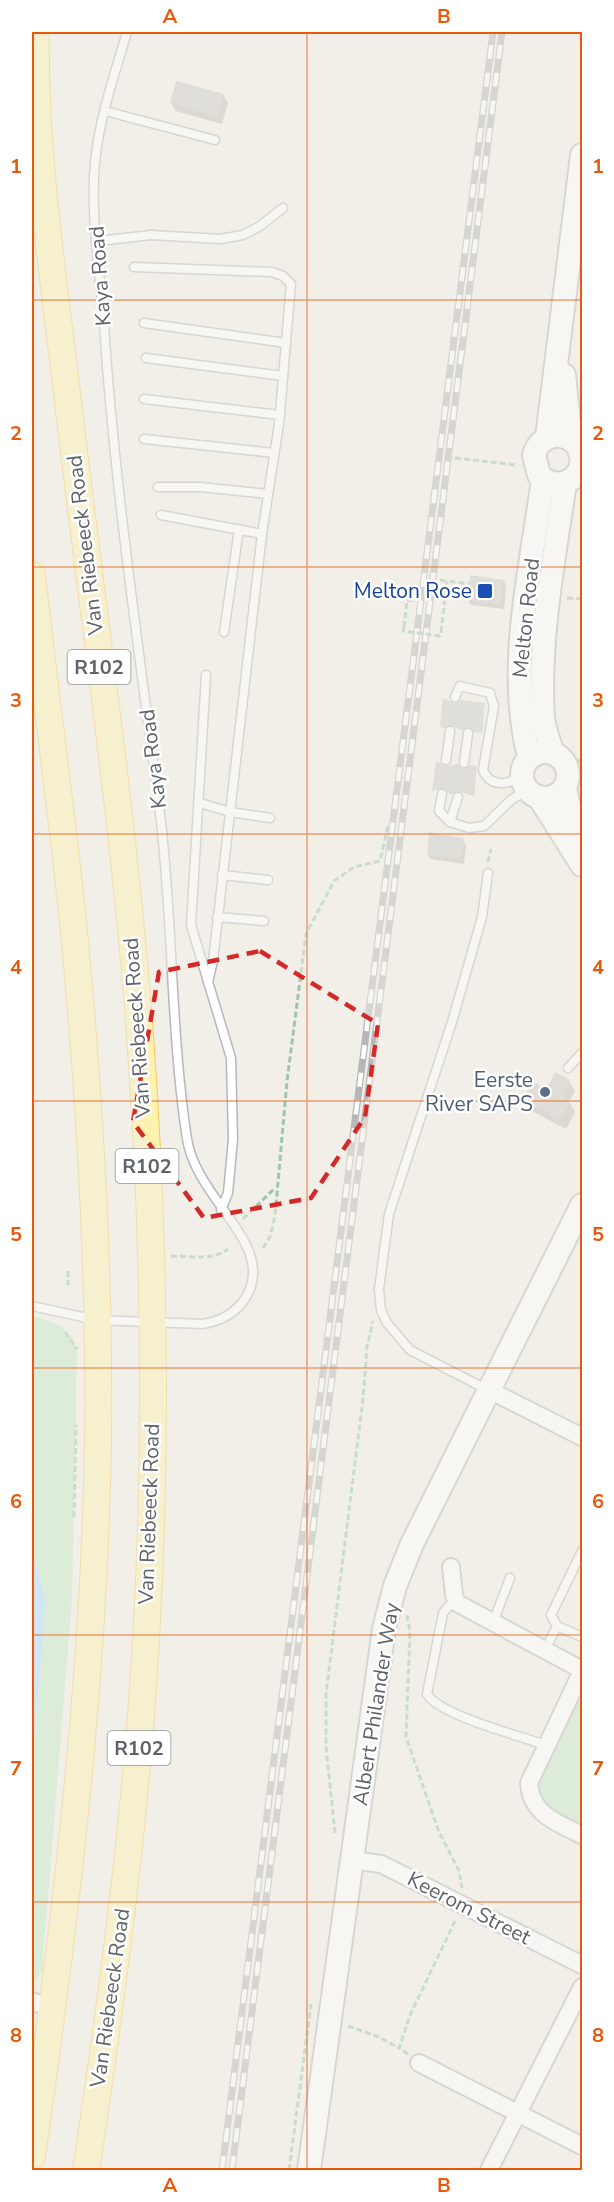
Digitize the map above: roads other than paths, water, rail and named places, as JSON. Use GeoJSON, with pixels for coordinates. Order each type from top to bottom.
{"type":"FeatureCollection","features":[{"type":"Feature","properties":{"kind":"main road","name":"Van Riebeeck Road"},"geometry":{"type":"LineString","coordinates":[[36,32],[40,158],[94,627],[120,824],[138,1008],[147,1159],[152,1323],[150,1538],[138,1751],[124,1894],[86,2170]]}},
{"type":"Feature","properties":{"kind":"main road","name":"R102"},"geometry":{"type":"LineString","coordinates":[[32,575],[75,941],[90,1138],[98,1441],[83,1718],[70,1879],[42,2006],[32,2156]]}},
{"type":"Feature","properties":{"kind":"street"},"geometry":{"type":"LineString","coordinates":[[548,437],[582,155]]}},
{"type":"Feature","properties":{"kind":"street"},"geometry":{"type":"LineString","coordinates":[[560,350],[569,423],[580,454],[577,474],[544,476],[536,470],[534,455],[538,446],[548,437],[562,435],[580,454]]}},
{"type":"Feature","properties":{"kind":"street","name":"Melton Road"},"geometry":{"type":"LineString","coordinates":[[544,476],[550,595],[543,717],[554,753]]}},
{"type":"Feature","properties":{"kind":"street","name":"Melton Road"},"geometry":{"type":"LineString","coordinates":[[544,476],[518,673],[522,730],[529,780],[582,865]]}},
{"type":"Feature","properties":{"kind":"street"},"geometry":{"type":"LineString","coordinates":[[565,788],[553,797],[529,780],[545,751],[554,753],[565,761],[569,775],[565,788],[570,811],[582,834]]}},
{"type":"Feature","properties":{"kind":"street","name":"Albert Philander Way"},"geometry":{"type":"LineString","coordinates":[[309,2170],[384,1629],[392,1596],[412,1544],[582,1205]]}},
{"type":"Feature","properties":{"kind":"street"},"geometry":{"type":"LineString","coordinates":[[489,1390],[582,1437]]}},
{"type":"Feature","properties":{"kind":"street"},"geometry":{"type":"LineString","coordinates":[[451,1567],[455,1599],[493,1623],[582,1671],[530,1777],[531,1797],[545,1816],[582,1835]]}},
{"type":"Feature","properties":{"kind":"street","name":"Keerom Street"},"geometry":{"type":"LineString","coordinates":[[352,1860],[381,1864],[582,1965]]}},
{"type":"Feature","properties":{"kind":"street"},"geometry":{"type":"LineString","coordinates":[[489,2170],[582,1987]]}},
{"type":"Feature","properties":{"kind":"street"},"geometry":{"type":"LineString","coordinates":[[419,2062],[582,2146]]}},
{"type":"Feature","properties":{"kind":"lane","name":"Kaya Road"},"geometry":{"type":"LineString","coordinates":[[32,1306],[96,1320],[203,1324],[220,1321],[243,1302],[250,1290],[254,1273],[251,1255],[197,1172],[187,1143],[165,859],[120,506],[93,186],[95,158],[105,111],[127,32]]}},
{"type":"Feature","properties":{"kind":"lane"},"geometry":{"type":"LineString","coordinates":[[105,111],[216,140]]}},
{"type":"Feature","properties":{"kind":"lane"},"geometry":{"type":"LineString","coordinates":[[98,241],[151,235],[220,238],[243,235],[260,226],[283,208]]}},
{"type":"Feature","properties":{"kind":"lane"},"geometry":{"type":"LineString","coordinates":[[134,267],[272,272],[283,276],[291,284],[280,415],[262,534],[218,917],[208,982]]}},
{"type":"Feature","properties":{"kind":"lane"},"geometry":{"type":"LineString","coordinates":[[144,323],[286,343]]}},
{"type":"Feature","properties":{"kind":"lane"},"geometry":{"type":"LineString","coordinates":[[146,358],[283,376]]}},
{"type":"Feature","properties":{"kind":"lane"},"geometry":{"type":"LineString","coordinates":[[144,399],[280,415]]}},
{"type":"Feature","properties":{"kind":"lane"},"geometry":{"type":"LineString","coordinates":[[144,439],[274,453]]}},
{"type":"Feature","properties":{"kind":"lane"},"geometry":{"type":"LineString","coordinates":[[158,488],[200,487],[268,494]]}},
{"type":"Feature","properties":{"kind":"lane"},"geometry":{"type":"LineString","coordinates":[[161,515],[262,534]]}},
{"type":"Feature","properties":{"kind":"lane"},"geometry":{"type":"LineString","coordinates":[[224,632],[239,529]]}},
{"type":"Feature","properties":{"kind":"lane"},"geometry":{"type":"LineString","coordinates":[[206,675],[191,925],[231,1058],[233,1139],[228,1193],[221,1210]]}},
{"type":"Feature","properties":{"kind":"lane"},"geometry":{"type":"LineString","coordinates":[[455,697],[460,686],[490,693],[494,701],[482,762],[486,776],[503,784],[529,780]]}},
{"type":"Feature","properties":{"kind":"lane"},"geometry":{"type":"LineString","coordinates":[[473,699],[475,689]]}},
{"type":"Feature","properties":{"kind":"lane"},"geometry":{"type":"LineString","coordinates":[[446,760],[450,731]]}},
{"type":"Feature","properties":{"kind":"lane"},"geometry":{"type":"LineString","coordinates":[[464,762],[468,733]]}},
{"type":"Feature","properties":{"kind":"lane"},"geometry":{"type":"LineString","coordinates":[[442,794],[439,811],[450,822],[470,828],[484,826],[529,780]]}},
{"type":"Feature","properties":{"kind":"lane"},"geometry":{"type":"LineString","coordinates":[[450,822],[458,797]]}},
{"type":"Feature","properties":{"kind":"lane"},"geometry":{"type":"LineString","coordinates":[[200,803],[230,812],[270,818]]}},
{"type":"Feature","properties":{"kind":"lane"},"geometry":{"type":"LineString","coordinates":[[488,873],[479,928],[452,1023],[389,1214],[379,1289],[381,1310],[393,1332],[410,1350],[489,1390]]}},
{"type":"Feature","properties":{"kind":"lane"},"geometry":{"type":"LineString","coordinates":[[222,875],[268,880]]}},
{"type":"Feature","properties":{"kind":"lane"},"geometry":{"type":"LineString","coordinates":[[218,917],[264,921]]}},
{"type":"Feature","properties":{"kind":"lane"},"geometry":{"type":"LineString","coordinates":[[568,1068],[582,1053]]}},
{"type":"Feature","properties":{"kind":"lane"},"geometry":{"type":"LineString","coordinates":[[582,1551],[551,1615],[557,1626],[582,1637]]}},
{"type":"Feature","properties":{"kind":"lane"},"geometry":{"type":"LineString","coordinates":[[493,1623],[510,1578]]}},
{"type":"Feature","properties":{"kind":"lane"},"geometry":{"type":"LineString","coordinates":[[455,1599],[443,1613],[427,1694],[429,1698],[445,1710],[546,1745]]}},
{"type":"Feature","properties":{"kind":"lane"},"geometry":{"type":"LineString","coordinates":[[545,1650],[557,1626]]}},
{"type":"Feature","properties":{"kind":"water"},"geometry":{"type":"Polygon","coordinates":[[[32,1559],[34,1559],[46,1599],[32,1766],[32,1559]]]}},
{"type":"Feature","properties":{"kind":"railway"},"geometry":{"type":"LineString","coordinates":[[222,2170],[493,32]]}},
{"type":"Feature","properties":{"kind":"railway"},"geometry":{"type":"LineString","coordinates":[[232,2170],[502,32]]}},
{"type":"Feature","properties":{"kind":"place","name":"Melton Rose"},"geometry":{"type":"Point","coordinates":[485,591]}},
{"type":"Feature","properties":{"kind":"place","name":"Eerste River SAPS"},"geometry":{"type":"Point","coordinates":[545,1092]}}]}
